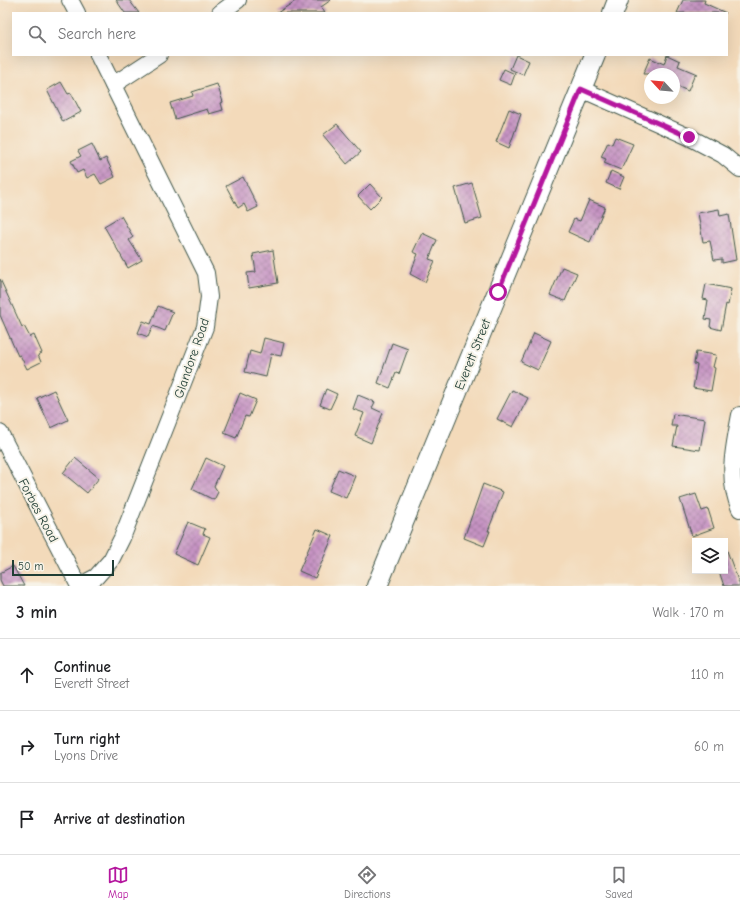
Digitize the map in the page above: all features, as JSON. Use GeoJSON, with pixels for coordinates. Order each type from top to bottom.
{"type":"FeatureCollection","features":[{"type":"Feature","properties":{"kind":"street"},"geometry":{"type":"LineString","coordinates":[[70,0],[76,12]]}},
{"type":"Feature","properties":{"kind":"street"},"geometry":{"type":"LineString","coordinates":[[221,12],[238,0]]}},
{"type":"Feature","properties":{"kind":"street"},"geometry":{"type":"LineString","coordinates":[[612,12],[618,0]]}},
{"type":"Feature","properties":{"kind":"street","name":"Glandore Road"},"geometry":{"type":"LineString","coordinates":[[79,586],[96,577],[112,560],[122,538],[205,327],[209,297],[206,273],[98,56]]}},
{"type":"Feature","properties":{"kind":"street"},"geometry":{"type":"LineString","coordinates":[[113,85],[157,56]]}},
{"type":"Feature","properties":{"kind":"street","name":"Everett Street"},"geometry":{"type":"LineString","coordinates":[[377,586],[595,56]]}},
{"type":"Feature","properties":{"kind":"street"},"geometry":{"type":"LineString","coordinates":[[581,89],[689,137],[723,155],[740,169]]}},
{"type":"Feature","properties":{"kind":"street"},"geometry":{"type":"LineString","coordinates":[[740,415],[731,474],[735,498],[740,509]]}},
{"type":"Feature","properties":{"kind":"street","name":"Forbes Road"},"geometry":{"type":"LineString","coordinates":[[0,433],[79,586]]}},
{"type":"Feature","properties":{"kind":"building"},"geometry":{"type":"Polygon","coordinates":[[[116,0],[129,0],[138,12],[124,12],[116,0]]]}},
{"type":"Feature","properties":{"kind":"building"},"geometry":{"type":"Polygon","coordinates":[[[297,0],[331,0],[321,7],[324,12],[279,12],[297,0]]]}},
{"type":"Feature","properties":{"kind":"building"},"geometry":{"type":"Polygon","coordinates":[[[683,0],[705,0],[704,3],[724,12],[677,12],[683,0]]]}},
{"type":"Feature","properties":{"kind":"building"},"geometry":{"type":"Polygon","coordinates":[[[516,56],[529,61],[523,75],[510,69],[516,56]]]}},
{"type":"Feature","properties":{"kind":"building"},"geometry":{"type":"Polygon","coordinates":[[[667,56],[669,56],[680,61],[678,66],[697,74],[695,74],[688,91],[680,88],[680,68],[646,68],[650,58],[664,64],[667,56]]]}},
{"type":"Feature","properties":{"kind":"building"},"geometry":{"type":"Polygon","coordinates":[[[504,69],[515,74],[511,85],[499,80],[504,69]]]}},
{"type":"Feature","properties":{"kind":"building"},"geometry":{"type":"Polygon","coordinates":[[[61,82],[68,94],[71,93],[81,112],[63,122],[47,90],[61,82]]]}},
{"type":"Feature","properties":{"kind":"building"},"geometry":{"type":"Polygon","coordinates":[[[217,84],[223,102],[221,103],[223,110],[209,114],[207,109],[175,119],[170,103],[193,96],[192,92],[217,84]]]}},
{"type":"Feature","properties":{"kind":"building"},"geometry":{"type":"Polygon","coordinates":[[[509,109],[521,114],[509,148],[496,142],[509,109]]]}},
{"type":"Feature","properties":{"kind":"building"},"geometry":{"type":"Polygon","coordinates":[[[337,124],[361,152],[347,164],[323,135],[337,124]]]}},
{"type":"Feature","properties":{"kind":"building"},"geometry":{"type":"Polygon","coordinates":[[[615,137],[633,144],[621,170],[604,163],[606,159],[601,157],[608,142],[612,144],[615,137]]]}},
{"type":"Feature","properties":{"kind":"building"},"geometry":{"type":"Polygon","coordinates":[[[92,144],[100,161],[106,158],[115,177],[101,184],[95,174],[87,178],[83,170],[77,173],[71,161],[81,156],[78,151],[92,144]]]}},
{"type":"Feature","properties":{"kind":"building"},"geometry":{"type":"Polygon","coordinates":[[[611,171],[624,177],[619,189],[606,183],[611,171]]]}},
{"type":"Feature","properties":{"kind":"building"},"geometry":{"type":"Polygon","coordinates":[[[243,177],[258,207],[248,212],[244,204],[238,208],[226,186],[243,177]]]}},
{"type":"Feature","properties":{"kind":"building"},"geometry":{"type":"Polygon","coordinates":[[[472,183],[482,218],[465,223],[455,188],[472,183]]]}},
{"type":"Feature","properties":{"kind":"building"},"geometry":{"type":"Polygon","coordinates":[[[370,184],[382,197],[370,209],[358,196],[370,184]]]}},
{"type":"Feature","properties":{"kind":"building"},"geometry":{"type":"Polygon","coordinates":[[[589,200],[605,207],[590,242],[568,232],[574,219],[580,221],[589,200]]]}},
{"type":"Feature","properties":{"kind":"building"},"geometry":{"type":"Polygon","coordinates":[[[719,209],[720,216],[729,214],[736,260],[722,263],[722,259],[714,260],[710,241],[703,242],[698,213],[719,209]]]}},
{"type":"Feature","properties":{"kind":"building"},"geometry":{"type":"Polygon","coordinates":[[[121,216],[133,237],[129,240],[142,260],[128,268],[104,226],[121,216]]]}},
{"type":"Feature","properties":{"kind":"building"},"geometry":{"type":"Polygon","coordinates":[[[422,233],[437,240],[429,259],[435,261],[425,282],[410,274],[418,254],[413,252],[422,233]]]}},
{"type":"Feature","properties":{"kind":"building"},"geometry":{"type":"Polygon","coordinates":[[[273,250],[278,283],[249,288],[247,273],[256,272],[253,254],[273,250]]]}},
{"type":"Feature","properties":{"kind":"building"},"geometry":{"type":"Polygon","coordinates":[[[562,267],[577,273],[565,301],[550,295],[562,267]]]}},
{"type":"Feature","properties":{"kind":"building"},"geometry":{"type":"Polygon","coordinates":[[[0,279],[22,327],[24,326],[30,337],[34,335],[42,353],[38,355],[41,362],[27,369],[20,355],[18,356],[0,315],[0,279]]]}},
{"type":"Feature","properties":{"kind":"building"},"geometry":{"type":"Polygon","coordinates":[[[706,284],[731,289],[728,305],[726,304],[721,330],[710,327],[711,320],[705,319],[708,300],[703,299],[706,284]]]}},
{"type":"Feature","properties":{"kind":"building"},"geometry":{"type":"Polygon","coordinates":[[[158,306],[173,312],[165,331],[153,326],[148,337],[138,333],[143,321],[151,324],[158,306]]]}},
{"type":"Feature","properties":{"kind":"building"},"geometry":{"type":"Polygon","coordinates":[[[534,333],[551,341],[538,370],[521,362],[534,333]]]}},
{"type":"Feature","properties":{"kind":"building"},"geometry":{"type":"Polygon","coordinates":[[[264,338],[284,343],[281,356],[271,354],[266,377],[245,372],[250,351],[260,354],[264,338]]]}},
{"type":"Feature","properties":{"kind":"building"},"geometry":{"type":"Polygon","coordinates":[[[392,343],[408,349],[399,374],[396,373],[390,388],[378,383],[392,343]]]}},
{"type":"Feature","properties":{"kind":"building"},"geometry":{"type":"Polygon","coordinates":[[[696,352],[716,355],[713,367],[715,368],[711,391],[693,388],[697,365],[694,364],[696,352]]]}},
{"type":"Feature","properties":{"kind":"building"},"geometry":{"type":"Polygon","coordinates":[[[326,389],[337,394],[330,409],[320,405],[326,389]]]}},
{"type":"Feature","properties":{"kind":"building"},"geometry":{"type":"Polygon","coordinates":[[[54,390],[68,420],[51,428],[37,398],[54,390]]]}},
{"type":"Feature","properties":{"kind":"building"},"geometry":{"type":"Polygon","coordinates":[[[512,390],[528,398],[513,427],[497,419],[512,390]]]}},
{"type":"Feature","properties":{"kind":"building"},"geometry":{"type":"Polygon","coordinates":[[[240,393],[256,400],[249,417],[245,416],[236,438],[224,433],[240,393]]]}},
{"type":"Feature","properties":{"kind":"building"},"geometry":{"type":"Polygon","coordinates":[[[358,395],[375,402],[372,408],[383,413],[371,443],[355,436],[364,413],[353,409],[358,395]]]}},
{"type":"Feature","properties":{"kind":"building"},"geometry":{"type":"Polygon","coordinates":[[[673,414],[705,419],[700,450],[673,446],[677,426],[671,426],[673,414]]]}},
{"type":"Feature","properties":{"kind":"building"},"geometry":{"type":"Polygon","coordinates":[[[75,458],[99,478],[87,493],[63,473],[75,458]]]}},
{"type":"Feature","properties":{"kind":"building"},"geometry":{"type":"Polygon","coordinates":[[[206,458],[223,466],[214,486],[218,492],[214,500],[192,489],[206,458]]]}},
{"type":"Feature","properties":{"kind":"building"},"geometry":{"type":"Polygon","coordinates":[[[338,469],[355,476],[346,498],[329,491],[338,469]]]}},
{"type":"Feature","properties":{"kind":"building"},"geometry":{"type":"Polygon","coordinates":[[[483,484],[503,492],[488,531],[490,531],[484,546],[464,538],[483,484]]]}},
{"type":"Feature","properties":{"kind":"building"},"geometry":{"type":"Polygon","coordinates":[[[696,494],[702,511],[708,509],[714,528],[692,536],[680,499],[696,494]]]}},
{"type":"Feature","properties":{"kind":"building"},"geometry":{"type":"Polygon","coordinates":[[[188,522],[205,529],[203,534],[210,537],[198,565],[174,554],[188,522]]]}},
{"type":"Feature","properties":{"kind":"building"},"geometry":{"type":"Polygon","coordinates":[[[317,529],[333,536],[315,578],[299,571],[317,529]]]}},
{"type":"Feature","properties":{"kind":"building"},"geometry":{"type":"Polygon","coordinates":[[[728,553],[740,586],[724,586],[720,574],[728,574],[728,553]]]}},
{"type":"Feature","properties":{"kind":"building"},"geometry":{"type":"Polygon","coordinates":[[[13,566],[24,586],[3,586],[0,580],[0,573],[13,566]]]}},
{"type":"Feature","properties":{"kind":"route"},"geometry":{"type":"LineString","coordinates":[[498,292],[581,89],[689,137]]}}]}
